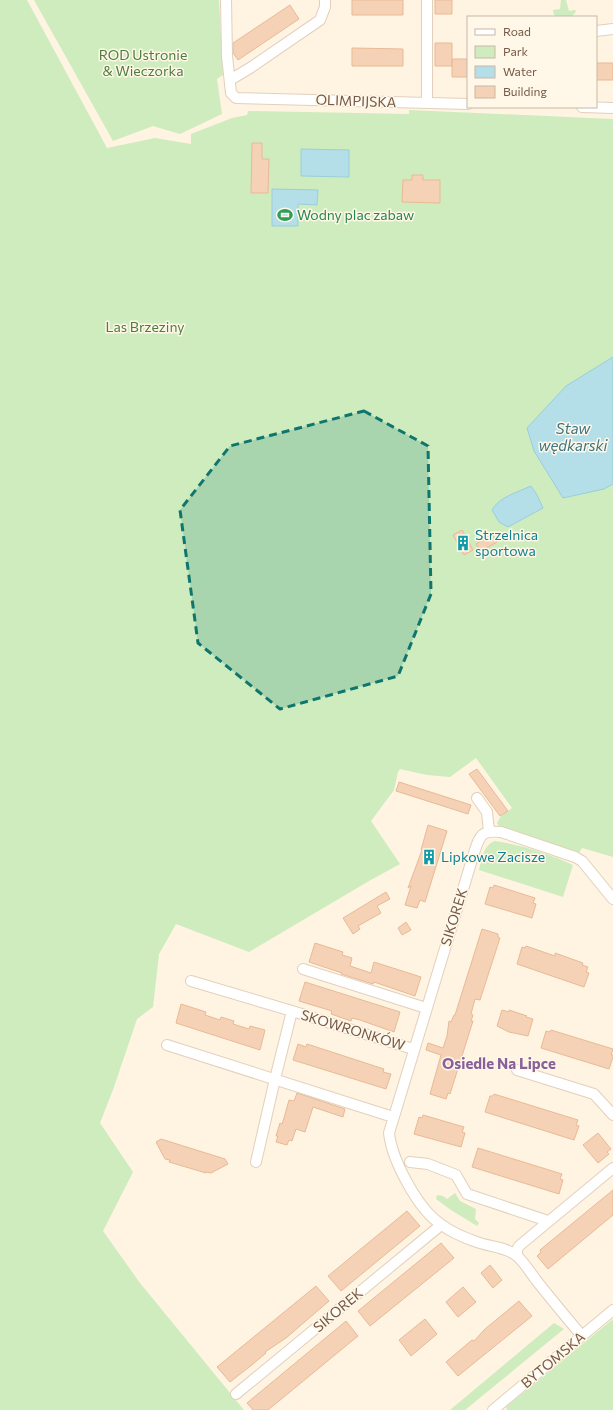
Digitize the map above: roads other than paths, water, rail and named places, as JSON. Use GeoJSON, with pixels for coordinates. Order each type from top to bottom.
{"type":"FeatureCollection","features":[{"type":"Feature","properties":{"kind":"street"},"geometry":{"type":"LineString","coordinates":[[226,0],[227,56],[230,80],[320,20],[325,7],[325,0]]}},
{"type":"Feature","properties":{"kind":"street"},"geometry":{"type":"LineString","coordinates":[[426,103],[427,0]]}},
{"type":"Feature","properties":{"kind":"street"},"geometry":{"type":"LineString","coordinates":[[597,31],[613,29]]}},
{"type":"Feature","properties":{"kind":"street","name":"OLIMPIJSKA"},"geometry":{"type":"LineString","coordinates":[[230,80],[232,95],[236,98],[467,104]]}},
{"type":"Feature","properties":{"kind":"street"},"geometry":{"type":"LineString","coordinates":[[597,107],[613,108]]}},
{"type":"Feature","properties":{"kind":"street"},"geometry":{"type":"LineString","coordinates":[[477,798],[487,812],[489,831],[501,832],[575,857],[582,861],[613,898]]}},
{"type":"Feature","properties":{"kind":"street","name":"SIKOREK"},"geometry":{"type":"LineString","coordinates":[[489,831],[479,837],[393,1117],[389,1133],[390,1143],[394,1157],[411,1188],[430,1215],[441,1225],[476,1242],[500,1248],[517,1256],[582,1336]]}},
{"type":"Feature","properties":{"kind":"street"},"geometry":{"type":"LineString","coordinates":[[303,969],[426,1008]]}},
{"type":"Feature","properties":{"kind":"street","name":"SKOWRONKÓW"},"geometry":{"type":"LineString","coordinates":[[191,981],[413,1049]]}},
{"type":"Feature","properties":{"kind":"street","name":"SKOWRONKÓW"},"geometry":{"type":"LineString","coordinates":[[256,1162],[292,1011]]}},
{"type":"Feature","properties":{"kind":"street"},"geometry":{"type":"LineString","coordinates":[[167,1045],[393,1117]]}},
{"type":"Feature","properties":{"kind":"street"},"geometry":{"type":"LineString","coordinates":[[517,1070],[594,1094],[613,1115]]}},
{"type":"Feature","properties":{"kind":"street"},"geometry":{"type":"LineString","coordinates":[[410,1162],[428,1164],[456,1175],[468,1194],[548,1221]]}},
{"type":"Feature","properties":{"kind":"street"},"geometry":{"type":"LineString","coordinates":[[517,1256],[519,1246],[613,1168]]}},
{"type":"Feature","properties":{"kind":"street","name":"SIKOREK"},"geometry":{"type":"LineString","coordinates":[[236,1394],[441,1225]]}},
{"type":"Feature","properties":{"kind":"street","name":"BYTOMSKA"},"geometry":{"type":"LineString","coordinates":[[493,1410],[613,1310]]}},
{"type":"Feature","properties":{"kind":"water"},"geometry":{"type":"Polygon","coordinates":[[[301,149],[349,150],[349,177],[301,176],[301,149]]]}},
{"type":"Feature","properties":{"kind":"water","name":"Wodny plac zabaw"},"geometry":{"type":"Polygon","coordinates":[[[272,189],[318,190],[317,205],[298,204],[298,226],[272,226],[272,189]]]}},
{"type":"Feature","properties":{"kind":"water","name":"Staw wędkarski"},"geometry":{"type":"Polygon","coordinates":[[[613,357],[613,484],[604,489],[563,498],[534,451],[527,428],[566,386],[613,357]]]}},
{"type":"Feature","properties":{"kind":"water"},"geometry":{"type":"Polygon","coordinates":[[[531,486],[543,508],[508,527],[499,522],[492,510],[495,505],[509,495],[531,486]]]}},
{"type":"Feature","properties":{"kind":"place","name":"Wodny plac zabaw"},"geometry":{"type":"Point","coordinates":[285,215]}},
{"type":"Feature","properties":{"kind":"place","name":"Strzelnica sportowa"},"geometry":{"type":"Point","coordinates":[463,543]}},
{"type":"Feature","properties":{"kind":"place","name":"Lipkowe Zacisze"},"geometry":{"type":"Point","coordinates":[429,857]}},
{"type":"Feature","properties":{"kind":"district","name":"Osiedle Na Lipce"},"geometry":{"type":"Point","coordinates":[499,1064]}},
{"type":"Feature","properties":{"kind":"park label","name":"ROD Ustronie & Wieczorka"},"geometry":{"type":"Point","coordinates":[143,64]}},
{"type":"Feature","properties":{"kind":"park label","name":"Las Brzeziny"},"geometry":{"type":"Point","coordinates":[145,327]}}]}
